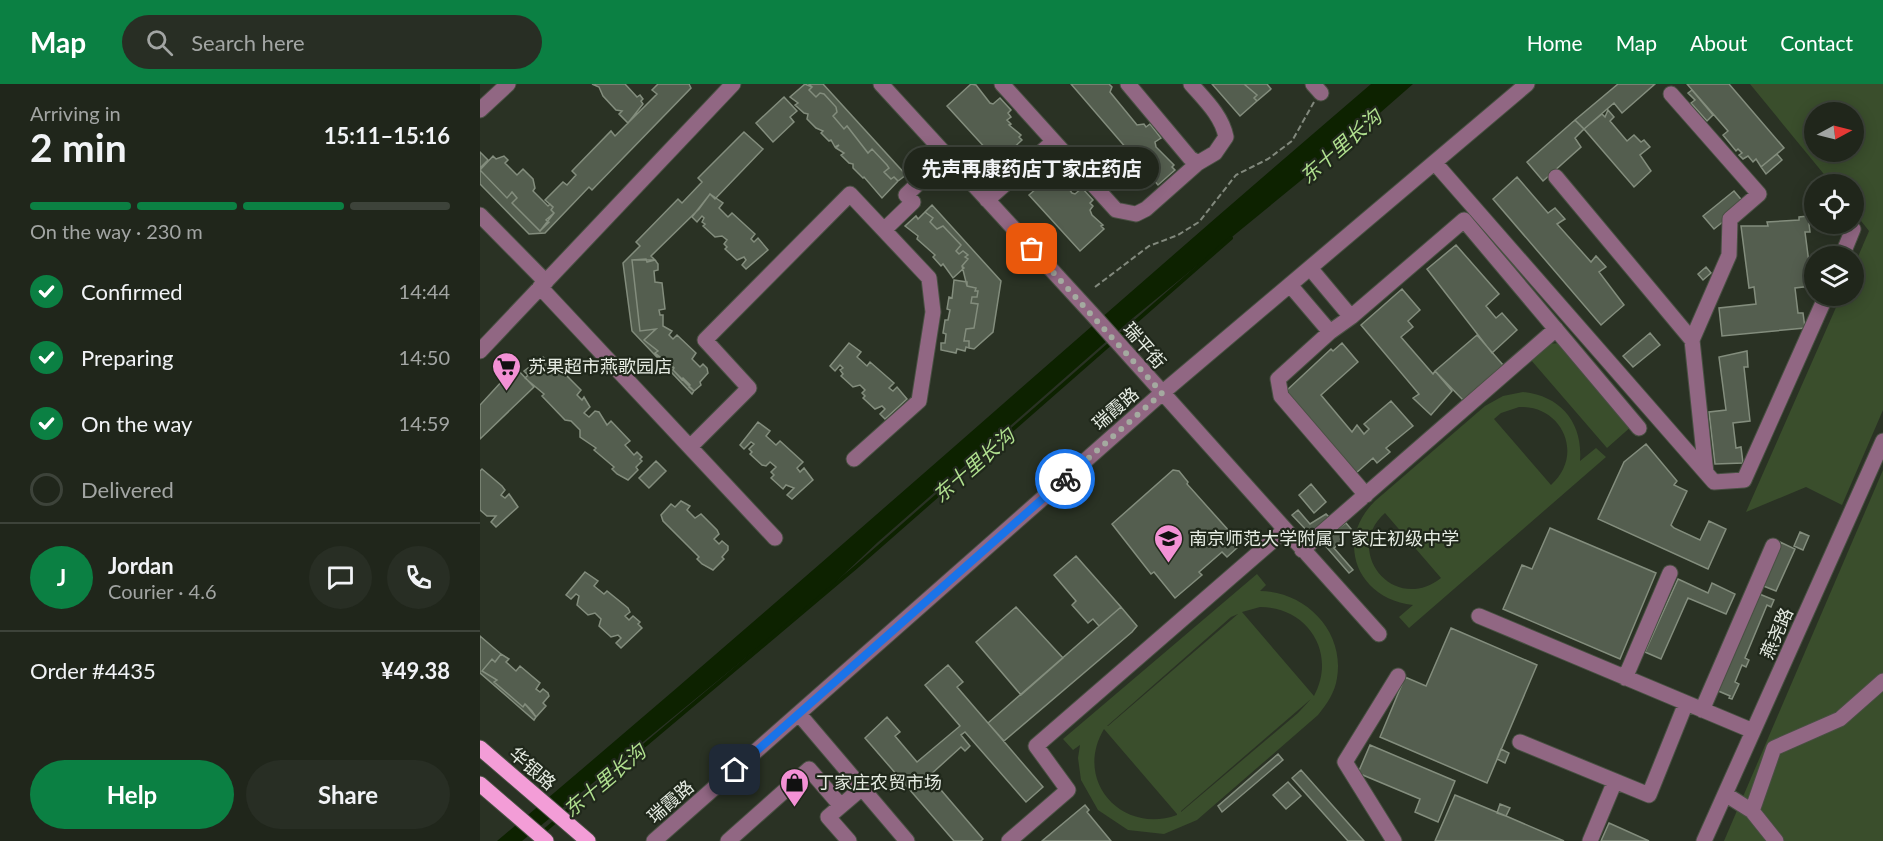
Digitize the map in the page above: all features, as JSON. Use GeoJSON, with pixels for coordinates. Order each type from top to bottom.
{"type":"FeatureCollection","features":[{"type":"Feature","properties":{"kind":"main road","name":"华银路"},"geometry":{"type":"LineString","coordinates":[[480,748],[588,841]]}},
{"type":"Feature","properties":{"kind":"main road"},"geometry":{"type":"LineString","coordinates":[[480,784],[546,841]]}},
{"type":"Feature","properties":{"kind":"street"},"geometry":{"type":"LineString","coordinates":[[480,110],[508,84]]}},
{"type":"Feature","properties":{"kind":"street"},"geometry":{"type":"LineString","coordinates":[[480,351],[732,84]]}},
{"type":"Feature","properties":{"kind":"street","name":"瑞平街"},"geometry":{"type":"LineString","coordinates":[[881,84],[1093,315],[1379,634]]}},
{"type":"Feature","properties":{"kind":"street"},"geometry":{"type":"LineString","coordinates":[[1002,84],[1116,210],[1136,214],[1146,209],[1198,163],[1215,153],[1226,137],[1215,112],[1191,84]]}},
{"type":"Feature","properties":{"kind":"street"},"geometry":{"type":"LineString","coordinates":[[1128,84],[1190,158],[1198,163]]}},
{"type":"Feature","properties":{"kind":"street","name":"瑞霞路"},"geometry":{"type":"LineString","coordinates":[[654,841],[1162,393],[1527,84]]}},
{"type":"Feature","properties":{"kind":"street"},"geometry":{"type":"LineString","coordinates":[[1671,94],[1760,194],[1730,219],[1729,255],[1692,340],[1706,472]]}},
{"type":"Feature","properties":{"kind":"street"},"geometry":{"type":"LineString","coordinates":[[987,200],[1053,142]]}},
{"type":"Feature","properties":{"kind":"street"},"geometry":{"type":"LineString","coordinates":[[884,230],[913,202],[906,195],[947,156]]}},
{"type":"Feature","properties":{"kind":"street"},"geometry":{"type":"LineString","coordinates":[[1435,163],[1714,482],[1744,480],[1822,306]]}},
{"type":"Feature","properties":{"kind":"street"},"geometry":{"type":"LineString","coordinates":[[1556,177],[1692,340]]}},
{"type":"Feature","properties":{"kind":"street"},"geometry":{"type":"LineString","coordinates":[[690,447],[749,388],[705,340],[850,194],[929,278],[933,312],[919,401],[854,459]]}},
{"type":"Feature","properties":{"kind":"street"},"geometry":{"type":"LineString","coordinates":[[480,215],[775,538]]}},
{"type":"Feature","properties":{"kind":"street"},"geometry":{"type":"LineString","coordinates":[[1366,495],[1281,396],[1278,378],[1464,220],[1639,428]]}},
{"type":"Feature","properties":{"kind":"street"},"geometry":{"type":"LineString","coordinates":[[1310,268],[1351,317]]}},
{"type":"Feature","properties":{"kind":"street"},"geometry":{"type":"LineString","coordinates":[[1290,285],[1330,332]]}},
{"type":"Feature","properties":{"kind":"street"},"geometry":{"type":"LineString","coordinates":[[1302,550],[1556,329]]}},
{"type":"Feature","properties":{"kind":"street","name":"燕尧路"},"geometry":{"type":"LineString","coordinates":[[1704,841],[1883,441]]}},
{"type":"Feature","properties":{"kind":"street"},"geometry":{"type":"LineString","coordinates":[[1009,841],[1068,790],[1036,746],[1285,530]]}},
{"type":"Feature","properties":{"kind":"street"},"geometry":{"type":"LineString","coordinates":[[1702,710],[1773,546]]}},
{"type":"Feature","properties":{"kind":"street"},"geometry":{"type":"LineString","coordinates":[[1625,678],[1670,573]]}},
{"type":"Feature","properties":{"kind":"street"},"geometry":{"type":"LineString","coordinates":[[1479,616],[1753,731]]}},
{"type":"Feature","properties":{"kind":"street"},"geometry":{"type":"LineString","coordinates":[[1394,841],[1345,762],[1398,676]]}},
{"type":"Feature","properties":{"kind":"street"},"geometry":{"type":"LineString","coordinates":[[1752,811],[1774,748],[1840,719],[1883,681]]}},
{"type":"Feature","properties":{"kind":"street"},"geometry":{"type":"LineString","coordinates":[[1520,742],[1649,795],[1686,703]]}},
{"type":"Feature","properties":{"kind":"street"},"geometry":{"type":"LineString","coordinates":[[799,714],[907,841]]}},
{"type":"Feature","properties":{"kind":"street"},"geometry":{"type":"LineString","coordinates":[[728,841],[809,769],[841,806]]}},
{"type":"Feature","properties":{"kind":"street"},"geometry":{"type":"LineString","coordinates":[[1590,841],[1614,781]]}},
{"type":"Feature","properties":{"kind":"street"},"geometry":{"type":"LineString","coordinates":[[849,841],[828,817],[862,788]]}},
{"type":"Feature","properties":{"kind":"street"},"geometry":{"type":"LineString","coordinates":[[1725,794],[1752,811],[1776,841]]}},
{"type":"Feature","properties":{"kind":"street"},"geometry":{"type":"LineString","coordinates":[[746,841],[747,825]]}},
{"type":"Feature","properties":{"kind":"path"},"geometry":{"type":"LineString","coordinates":[[1095,287],[1149,246],[1178,235],[1199,222],[1236,175],[1268,159],[1292,141],[1317,88]]}},
{"type":"Feature","properties":{"kind":"shaded area"},"geometry":{"type":"Polygon","coordinates":[[[1750,84],[1883,84],[1883,410],[1842,505],[1806,487],[1746,512],[1837,306],[1864,306],[1863,246],[1869,231],[1864,225],[1864,174],[1824,174],[1814,162],[1864,162],[1864,102],[1804,102],[1804,150],[1750,84]]]}},
{"type":"Feature","properties":{"kind":"shaded area"},"geometry":{"type":"Polygon","coordinates":[[[1559,343],[1633,425],[1607,448],[1531,360],[1549,344],[1559,343]]]}},
{"type":"Feature","properties":{"kind":"shaded area"},"geometry":{"type":"Polygon","coordinates":[[[1523,392],[1548,399],[1567,414],[1573,424],[1578,435],[1580,461],[1596,448],[1606,457],[1409,628],[1399,617],[1413,605],[1394,600],[1378,592],[1366,580],[1358,566],[1354,550],[1356,533],[1363,517],[1375,501],[1485,406],[1503,396],[1523,392]],[[1519,407],[1501,413],[1494,419],[1551,485],[1561,473],[1566,460],[1567,447],[1564,434],[1547,414],[1519,407]],[[1385,513],[1373,528],[1369,544],[1371,560],[1379,574],[1391,584],[1406,589],[1423,587],[1441,578],[1385,513]]]}},
{"type":"Feature","properties":{"kind":"shaded area"},"geometry":{"type":"Polygon","coordinates":[[[1883,470],[1883,841],[1724,841],[1883,470]]]}},
{"type":"Feature","properties":{"kind":"shaded area"},"geometry":{"type":"Polygon","coordinates":[[[1257,574],[1266,585],[1260,591],[1277,593],[1306,606],[1328,630],[1335,645],[1338,661],[1336,683],[1330,698],[1318,715],[1197,820],[1164,834],[1128,830],[1098,810],[1081,780],[1078,758],[1080,745],[1073,750],[1063,739],[1257,574]],[[1260,607],[1242,612],[1314,696],[1320,680],[1322,664],[1320,649],[1314,635],[1292,615],[1277,609],[1260,607]],[[1238,614],[1231,617],[1107,726],[1238,614]],[[1311,699],[1181,811],[1298,713],[1311,699]],[[1104,729],[1096,748],[1095,767],[1099,784],[1108,799],[1122,810],[1138,817],[1157,819],[1177,815],[1104,729]]]}},
{"type":"Feature","properties":{"kind":"water"},"geometry":{"type":"Polygon","coordinates":[[[1371,84],[1413,84],[1332,155],[1133,318],[878,542],[820,597],[522,841],[497,841],[717,653],[1371,84]]]}},
{"type":"Feature","properties":{"kind":"building"},"geometry":{"type":"Polygon","coordinates":[[[592,84],[625,84],[637,97],[640,95],[643,104],[628,123],[619,114],[622,111],[616,110],[603,96],[599,87],[592,84]]]}},
{"type":"Feature","properties":{"kind":"building"},"geometry":{"type":"Polygon","coordinates":[[[658,84],[689,84],[691,88],[592,190],[589,187],[545,233],[529,234],[480,184],[480,170],[507,198],[512,192],[517,198],[512,203],[540,231],[554,213],[551,210],[553,207],[545,200],[563,182],[567,185],[576,175],[572,171],[611,131],[615,136],[657,94],[652,90],[658,84]]]}},
{"type":"Feature","properties":{"kind":"building"},"geometry":{"type":"Polygon","coordinates":[[[805,84],[812,87],[809,90],[816,97],[820,93],[824,94],[836,107],[837,112],[833,116],[844,129],[847,126],[868,153],[872,149],[889,168],[884,172],[891,179],[894,177],[898,181],[882,198],[853,168],[853,164],[841,155],[844,153],[836,148],[839,145],[835,147],[831,140],[829,141],[821,133],[823,131],[807,119],[808,114],[795,105],[798,103],[790,97],[805,84]]]}},
{"type":"Feature","properties":{"kind":"building"},"geometry":{"type":"Polygon","coordinates":[[[809,84],[823,84],[906,175],[898,181],[894,177],[891,179],[884,172],[889,168],[887,165],[872,149],[868,153],[847,126],[844,129],[833,116],[837,112],[836,107],[824,94],[820,93],[816,97],[809,90],[812,87],[809,84]]]}},
{"type":"Feature","properties":{"kind":"building"},"geometry":{"type":"Polygon","coordinates":[[[971,84],[976,85],[990,103],[993,104],[1000,98],[1011,110],[1008,113],[1011,117],[1007,120],[1011,124],[1009,125],[1021,135],[1019,137],[1022,140],[998,162],[947,106],[971,84]]]}},
{"type":"Feature","properties":{"kind":"building"},"geometry":{"type":"Polygon","coordinates":[[[1071,84],[1109,84],[1112,87],[1110,92],[1137,125],[1144,124],[1146,127],[1150,124],[1161,138],[1155,142],[1156,147],[1174,165],[1172,167],[1175,170],[1158,185],[1071,84]]]}},
{"type":"Feature","properties":{"kind":"building"},"geometry":{"type":"Polygon","coordinates":[[[1212,84],[1244,84],[1257,95],[1254,98],[1257,101],[1240,116],[1212,84]]]}},
{"type":"Feature","properties":{"kind":"building"},"geometry":{"type":"Polygon","coordinates":[[[1244,84],[1267,84],[1271,89],[1257,101],[1254,98],[1257,95],[1244,84]]]}},
{"type":"Feature","properties":{"kind":"building"},"geometry":{"type":"Polygon","coordinates":[[[1618,84],[1655,84],[1622,113],[1614,103],[1584,129],[1575,120],[1618,84]]]}},
{"type":"Feature","properties":{"kind":"building"},"geometry":{"type":"Polygon","coordinates":[[[1687,84],[1729,84],[1784,148],[1761,167],[1756,159],[1753,162],[1748,156],[1743,159],[1739,155],[1742,153],[1738,149],[1736,151],[1723,135],[1728,131],[1687,84]]]}},
{"type":"Feature","properties":{"kind":"building"},"geometry":{"type":"Polygon","coordinates":[[[1692,90],[1713,115],[1707,121],[1691,103],[1695,100],[1688,93],[1692,90]]]}},
{"type":"Feature","properties":{"kind":"building"},"geometry":{"type":"Polygon","coordinates":[[[784,97],[797,111],[790,117],[794,122],[773,142],[756,123],[784,97]]]}},
{"type":"Feature","properties":{"kind":"building"},"geometry":{"type":"Polygon","coordinates":[[[1608,110],[1614,117],[1610,121],[1627,141],[1634,135],[1641,142],[1644,140],[1650,147],[1640,155],[1651,171],[1634,187],[1584,129],[1602,114],[1605,117],[1608,110]]]}},
{"type":"Feature","properties":{"kind":"building"},"geometry":{"type":"Polygon","coordinates":[[[1575,120],[1584,129],[1575,138],[1581,147],[1543,181],[1527,162],[1575,120]]]}},
{"type":"Feature","properties":{"kind":"building"},"geometry":{"type":"Polygon","coordinates":[[[744,132],[763,149],[715,199],[710,194],[699,209],[651,256],[655,260],[632,260],[640,331],[656,329],[644,340],[658,351],[655,353],[674,368],[673,370],[682,380],[683,378],[690,385],[689,387],[694,391],[692,394],[632,331],[623,263],[640,246],[636,242],[678,199],[682,203],[702,182],[698,178],[744,132]]]}},
{"type":"Feature","properties":{"kind":"building"},"geometry":{"type":"Polygon","coordinates":[[[480,152],[488,160],[480,168],[480,152]]]}},
{"type":"Feature","properties":{"kind":"building"},"geometry":{"type":"Polygon","coordinates":[[[1777,154],[1782,160],[1766,174],[1761,167],[1777,154]]]}},
{"type":"Feature","properties":{"kind":"building"},"geometry":{"type":"Polygon","coordinates":[[[493,156],[496,159],[504,156],[508,160],[505,163],[517,175],[523,169],[533,179],[535,188],[533,191],[548,206],[550,204],[553,207],[551,210],[554,213],[546,220],[549,222],[540,231],[512,203],[517,198],[512,192],[507,198],[480,170],[493,156]]]}},
{"type":"Feature","properties":{"kind":"building"},"geometry":{"type":"Polygon","coordinates":[[[1054,173],[1061,178],[1072,193],[1075,194],[1082,188],[1093,200],[1090,203],[1093,206],[1090,210],[1092,215],[1103,225],[1101,226],[1104,229],[1080,251],[1029,195],[1054,173]]]}},
{"type":"Feature","properties":{"kind":"building"},"geometry":{"type":"Polygon","coordinates":[[[1517,177],[1548,213],[1555,208],[1565,219],[1557,224],[1591,262],[1596,256],[1606,267],[1599,272],[1624,305],[1601,325],[1493,199],[1517,177]]]}},
{"type":"Feature","properties":{"kind":"building"},"geometry":{"type":"Polygon","coordinates":[[[1734,191],[1745,204],[1714,229],[1703,216],[1734,191]]]}},
{"type":"Feature","properties":{"kind":"building"},"geometry":{"type":"Polygon","coordinates":[[[710,194],[723,203],[719,208],[728,217],[732,213],[755,234],[751,239],[754,242],[758,238],[768,250],[746,269],[742,265],[746,260],[744,257],[737,260],[725,249],[727,247],[724,244],[727,240],[722,236],[715,237],[703,226],[705,224],[702,222],[704,218],[702,216],[697,222],[692,217],[710,194]]]}},
{"type":"Feature","properties":{"kind":"building"},"geometry":{"type":"Polygon","coordinates":[[[932,205],[1001,281],[993,332],[974,349],[969,348],[969,341],[964,341],[966,329],[974,328],[978,304],[971,303],[972,297],[977,297],[978,291],[975,291],[976,288],[967,286],[962,266],[968,259],[965,257],[968,255],[963,251],[959,254],[956,251],[961,245],[943,226],[937,229],[930,222],[933,218],[925,212],[932,205]]]}},
{"type":"Feature","properties":{"kind":"building"},"geometry":{"type":"Polygon","coordinates":[[[925,212],[933,218],[930,222],[937,229],[943,226],[961,245],[956,251],[959,254],[963,251],[968,255],[965,257],[968,259],[962,266],[964,268],[953,278],[943,264],[941,266],[933,257],[935,255],[917,239],[918,236],[905,226],[916,216],[918,219],[925,212]]]}},
{"type":"Feature","properties":{"kind":"building"},"geometry":{"type":"Polygon","coordinates":[[[1804,216],[1807,246],[1804,246],[1804,287],[1795,288],[1798,313],[1803,313],[1805,328],[1722,336],[1719,308],[1756,304],[1754,287],[1749,288],[1741,226],[1768,226],[1767,222],[1799,220],[1799,217],[1804,216]]]}},
{"type":"Feature","properties":{"kind":"building"},"geometry":{"type":"Polygon","coordinates":[[[1456,245],[1499,294],[1486,306],[1496,318],[1502,313],[1517,330],[1492,353],[1427,269],[1456,245]]]}},
{"type":"Feature","properties":{"kind":"building"},"geometry":{"type":"Polygon","coordinates":[[[646,259],[647,262],[655,260],[658,264],[658,270],[654,271],[655,282],[662,283],[665,309],[659,310],[660,315],[663,315],[663,326],[672,331],[669,335],[673,339],[677,335],[696,353],[692,359],[700,367],[703,364],[707,368],[708,373],[700,382],[701,385],[694,391],[673,370],[674,368],[655,353],[658,351],[644,340],[656,329],[640,331],[632,260],[646,259]]]}},
{"type":"Feature","properties":{"kind":"building"},"geometry":{"type":"Polygon","coordinates":[[[1706,267],[1711,273],[1703,280],[1698,274],[1706,267]]]}},
{"type":"Feature","properties":{"kind":"building"},"geometry":{"type":"Polygon","coordinates":[[[954,280],[967,282],[967,286],[976,288],[975,291],[978,291],[977,297],[972,297],[971,303],[978,304],[974,328],[966,329],[964,341],[969,341],[969,348],[966,347],[965,351],[957,349],[956,353],[941,350],[941,343],[945,343],[946,334],[943,333],[945,320],[948,320],[950,310],[947,309],[949,297],[952,298],[954,280]]]}},
{"type":"Feature","properties":{"kind":"building"},"geometry":{"type":"Polygon","coordinates":[[[1402,289],[1420,310],[1408,321],[1413,327],[1401,337],[1433,374],[1435,371],[1452,391],[1431,415],[1413,398],[1419,394],[1361,325],[1402,289]]]}},
{"type":"Feature","properties":{"kind":"building"},"geometry":{"type":"Polygon","coordinates":[[[1650,333],[1660,345],[1633,367],[1623,356],[1650,333]]]}},
{"type":"Feature","properties":{"kind":"building"},"geometry":{"type":"Polygon","coordinates":[[[1477,335],[1503,365],[1463,400],[1435,371],[1477,335]]]}},
{"type":"Feature","properties":{"kind":"building"},"geometry":{"type":"Polygon","coordinates":[[[849,343],[861,352],[857,357],[867,366],[870,362],[894,383],[889,388],[893,391],[897,387],[907,399],[885,419],[880,414],[885,409],[882,406],[875,409],[863,398],[865,396],[862,393],[865,390],[860,385],[853,387],[841,376],[843,374],[840,370],[843,368],[840,365],[835,371],[830,366],[849,343]]]}},
{"type":"Feature","properties":{"kind":"building"},"geometry":{"type":"Polygon","coordinates":[[[1342,343],[1358,362],[1321,395],[1352,432],[1357,425],[1364,434],[1369,429],[1364,424],[1391,401],[1413,426],[1386,448],[1390,452],[1377,463],[1373,458],[1356,473],[1286,391],[1331,349],[1333,351],[1342,343]]]}},
{"type":"Feature","properties":{"kind":"building"},"geometry":{"type":"Polygon","coordinates":[[[1747,351],[1748,367],[1744,367],[1750,421],[1733,423],[1736,448],[1741,447],[1743,463],[1715,464],[1709,412],[1726,410],[1719,357],[1747,351]]]}},
{"type":"Feature","properties":{"kind":"building"},"geometry":{"type":"Polygon","coordinates":[[[543,357],[552,363],[549,366],[557,374],[562,371],[581,390],[577,395],[582,400],[584,397],[590,407],[584,413],[589,417],[595,411],[599,412],[607,425],[611,421],[630,441],[625,445],[634,455],[637,452],[642,457],[640,459],[642,461],[636,467],[638,470],[628,480],[617,474],[612,469],[614,467],[594,450],[596,448],[580,437],[580,430],[571,421],[565,420],[542,396],[544,394],[525,378],[528,375],[524,371],[543,357]]]}},
{"type":"Feature","properties":{"kind":"building"},"geometry":{"type":"Polygon","coordinates":[[[515,367],[534,387],[480,439],[480,405],[515,367]]]}},
{"type":"Feature","properties":{"kind":"building"},"geometry":{"type":"Polygon","coordinates":[[[758,422],[770,431],[766,436],[776,445],[780,441],[803,462],[797,468],[800,472],[804,468],[813,480],[792,499],[787,495],[794,488],[786,485],[783,489],[771,478],[774,475],[771,472],[776,467],[770,462],[766,466],[762,465],[750,454],[752,452],[749,449],[754,444],[751,442],[744,449],[740,445],[758,422]]]}},
{"type":"Feature","properties":{"kind":"building"},"geometry":{"type":"Polygon","coordinates":[[[1646,444],[1677,481],[1674,485],[1687,491],[1671,525],[1700,540],[1709,521],[1726,529],[1708,569],[1598,519],[1624,462],[1646,444]]]}},
{"type":"Feature","properties":{"kind":"building"},"geometry":{"type":"Polygon","coordinates":[[[656,461],[666,471],[649,488],[639,478],[656,461]]]}},
{"type":"Feature","properties":{"kind":"building"},"geometry":{"type":"Polygon","coordinates":[[[482,469],[505,490],[501,495],[505,498],[509,494],[518,507],[496,527],[491,522],[496,516],[487,516],[480,510],[480,471],[482,469]]]}},
{"type":"Feature","properties":{"kind":"building"},"geometry":{"type":"Polygon","coordinates":[[[1173,470],[1179,471],[1188,482],[1187,484],[1238,541],[1234,544],[1237,548],[1227,557],[1222,552],[1199,572],[1202,575],[1175,598],[1154,572],[1151,574],[1112,524],[1173,470]]]}},
{"type":"Feature","properties":{"kind":"building"},"geometry":{"type":"Polygon","coordinates":[[[1311,484],[1326,502],[1314,513],[1299,495],[1311,484]]]}},
{"type":"Feature","properties":{"kind":"building"},"geometry":{"type":"Polygon","coordinates":[[[681,501],[690,506],[687,510],[695,518],[701,514],[717,530],[719,534],[714,539],[719,544],[722,541],[728,546],[728,550],[722,557],[724,559],[713,570],[702,564],[697,559],[699,557],[663,521],[661,515],[671,504],[675,507],[681,501]]]}},
{"type":"Feature","properties":{"kind":"building"},"geometry":{"type":"Polygon","coordinates":[[[1298,510],[1310,524],[1326,514],[1331,519],[1310,534],[1292,515],[1298,510]]]}},
{"type":"Feature","properties":{"kind":"building"},"geometry":{"type":"Polygon","coordinates":[[[1346,523],[1351,529],[1340,539],[1342,542],[1334,548],[1353,570],[1349,573],[1321,541],[1346,523]]]}},
{"type":"Feature","properties":{"kind":"building"},"geometry":{"type":"Polygon","coordinates":[[[1550,528],[1656,573],[1620,659],[1503,609],[1522,565],[1532,569],[1550,528]]]}},
{"type":"Feature","properties":{"kind":"building"},"geometry":{"type":"Polygon","coordinates":[[[1800,532],[1809,536],[1803,550],[1794,546],[1800,532]]]}},
{"type":"Feature","properties":{"kind":"building"},"geometry":{"type":"Polygon","coordinates":[[[1780,542],[1795,549],[1776,591],[1761,585],[1780,542]]]}},
{"type":"Feature","properties":{"kind":"building"},"geometry":{"type":"Polygon","coordinates":[[[1076,556],[1121,607],[1099,626],[1093,619],[1088,623],[1072,605],[1076,601],[1054,575],[1076,556]]]}},
{"type":"Feature","properties":{"kind":"building"},"geometry":{"type":"Polygon","coordinates":[[[585,572],[598,581],[594,586],[604,594],[607,591],[628,608],[630,612],[625,616],[629,620],[633,616],[640,622],[638,624],[642,628],[621,648],[616,643],[621,638],[618,635],[611,637],[599,626],[601,619],[595,613],[588,615],[577,605],[579,596],[576,594],[571,599],[566,595],[585,572]]]}},
{"type":"Feature","properties":{"kind":"building"},"geometry":{"type":"Polygon","coordinates":[[[1678,579],[1708,593],[1712,583],[1735,594],[1726,614],[1688,598],[1661,659],[1645,652],[1678,579]]]}},
{"type":"Feature","properties":{"kind":"building"},"geometry":{"type":"Polygon","coordinates":[[[1757,593],[1774,600],[1771,607],[1767,605],[1745,658],[1749,660],[1746,667],[1742,665],[1735,682],[1739,684],[1732,699],[1716,690],[1757,593]]]}},
{"type":"Feature","properties":{"kind":"building"},"geometry":{"type":"Polygon","coordinates":[[[1016,607],[1063,658],[1021,695],[976,642],[1016,607]]]}},
{"type":"Feature","properties":{"kind":"building"},"geometry":{"type":"Polygon","coordinates":[[[1121,607],[1137,626],[1132,632],[1004,741],[988,723],[1121,607]]]}},
{"type":"Feature","properties":{"kind":"building"},"geometry":{"type":"Polygon","coordinates":[[[1451,628],[1537,665],[1487,783],[1380,737],[1405,677],[1426,686],[1451,628]]]}},
{"type":"Feature","properties":{"kind":"building"},"geometry":{"type":"Polygon","coordinates":[[[480,636],[501,654],[495,662],[492,659],[482,671],[497,680],[494,682],[523,707],[525,704],[536,717],[534,720],[480,673],[480,636]]]}},
{"type":"Feature","properties":{"kind":"building"},"geometry":{"type":"Polygon","coordinates":[[[501,654],[509,659],[506,662],[516,671],[520,666],[540,683],[536,689],[540,692],[543,689],[548,693],[549,696],[543,703],[546,706],[536,717],[525,704],[523,707],[494,682],[497,680],[482,671],[492,659],[495,662],[501,654]]]}},
{"type":"Feature","properties":{"kind":"building"},"geometry":{"type":"Polygon","coordinates":[[[948,665],[963,682],[957,687],[1043,787],[1026,802],[965,732],[961,735],[970,746],[965,751],[961,747],[929,776],[983,839],[981,841],[954,841],[865,738],[887,717],[900,732],[895,736],[917,762],[960,726],[925,685],[948,665]]]}},
{"type":"Feature","properties":{"kind":"building"},"geometry":{"type":"Polygon","coordinates":[[[1370,745],[1455,781],[1438,822],[1415,812],[1420,799],[1358,773],[1370,745]]]}},
{"type":"Feature","properties":{"kind":"building"},"geometry":{"type":"Polygon","coordinates":[[[1501,749],[1509,753],[1505,763],[1497,759],[1501,749]]]}},
{"type":"Feature","properties":{"kind":"building"},"geometry":{"type":"Polygon","coordinates":[[[1278,754],[1283,760],[1222,812],[1218,806],[1278,754]]]}},
{"type":"Feature","properties":{"kind":"building"},"geometry":{"type":"Polygon","coordinates":[[[1301,770],[1364,841],[1348,841],[1292,778],[1301,770]]]}},
{"type":"Feature","properties":{"kind":"building"},"geometry":{"type":"Polygon","coordinates":[[[1288,782],[1301,796],[1286,809],[1273,795],[1288,782]]]}},
{"type":"Feature","properties":{"kind":"building"},"geometry":{"type":"Polygon","coordinates":[[[1455,795],[1506,816],[1564,841],[1435,841],[1455,795]]]}},
{"type":"Feature","properties":{"kind":"building"},"geometry":{"type":"Polygon","coordinates":[[[1500,804],[1510,808],[1506,816],[1497,813],[1500,804]]]}},
{"type":"Feature","properties":{"kind":"building"},"geometry":{"type":"Polygon","coordinates":[[[1085,805],[1089,810],[1087,812],[1111,841],[1042,841],[1085,805]]]}},
{"type":"Feature","properties":{"kind":"building"},"geometry":{"type":"Polygon","coordinates":[[[1609,823],[1649,841],[1601,841],[1609,823]]]}},
{"type":"Feature","properties":{"kind":"waterway","name":"东十里长沟"},"geometry":{"type":"LineString","coordinates":[[1117,338],[1231,238]]}},
{"type":"Feature","properties":{"kind":"waterway","name":"东十里长沟"},"geometry":{"type":"LineString","coordinates":[[562,815],[856,567],[1111,343]]}},
{"type":"Feature","properties":{"kind":"waterway","name":"东十里长沟"},"geometry":{"type":"LineString","coordinates":[[542,833],[557,820]]}},
{"type":"Feature","properties":{"kind":"way so far"},"geometry":{"type":"LineString","coordinates":[[1032,249],[1162,393],[1065,479]]}},
{"type":"Feature","properties":{"kind":"place","name":"先声再康药店丁家庄药店"},"geometry":{"type":"Point","coordinates":[1032,249]}},
{"type":"Feature","properties":{"kind":"place","name":"苏果超市燕歌园店"},"geometry":{"type":"Point","coordinates":[507,392]}},
{"type":"Feature","properties":{"kind":"place","name":"南京师范大学附属丁家庄初级中学"},"geometry":{"type":"Point","coordinates":[1168,564]}},
{"type":"Feature","properties":{"kind":"place","name":"丁家庄农贸市场"},"geometry":{"type":"Point","coordinates":[795,808]}},
{"type":"Feature","properties":{"kind":"route"},"geometry":{"type":"LineString","coordinates":[[735,770],[1065,479]]}}]}
